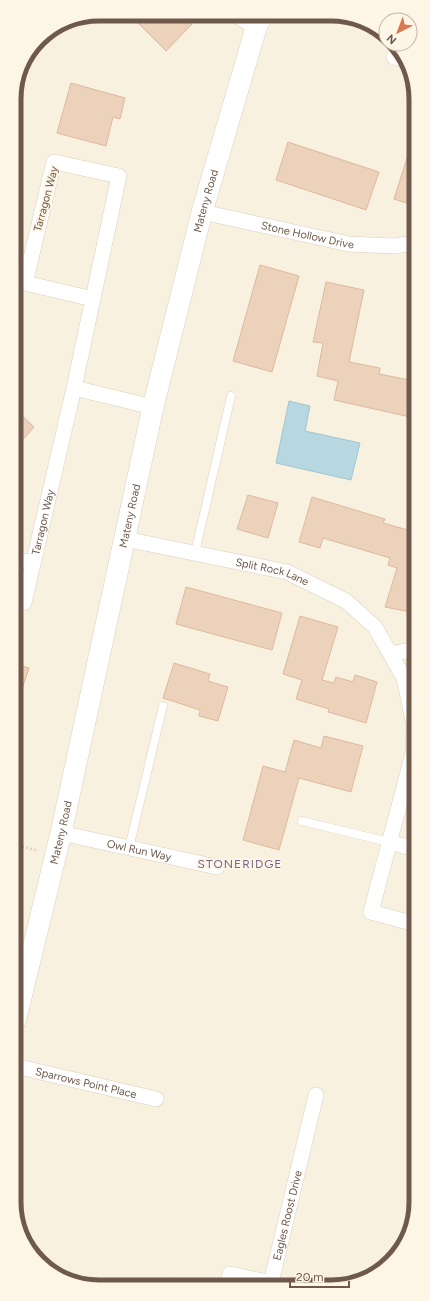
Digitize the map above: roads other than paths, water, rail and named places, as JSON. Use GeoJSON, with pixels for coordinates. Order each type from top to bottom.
{"type":"FeatureCollection","features":[{"type":"Feature","properties":{"kind":"street","name":"Mateny Road"},"geometry":{"type":"LineString","coordinates":[[21,997],[61,833],[125,539],[152,406],[202,212],[259,21]]}},
{"type":"Feature","properties":{"kind":"street","name":"Tarragon Way"},"geometry":{"type":"LineString","coordinates":[[21,603],[24,603],[74,388],[93,299],[119,176],[54,162],[25,283],[93,299]]}},
{"type":"Feature","properties":{"kind":"street","name":"Stone Hollow Drive"},"geometry":{"type":"LineString","coordinates":[[202,212],[349,244],[394,246],[409,244]]}},
{"type":"Feature","properties":{"kind":"street"},"geometry":{"type":"LineString","coordinates":[[74,388],[152,406]]}},
{"type":"Feature","properties":{"kind":"street","name":"Split Rock Lane"},"geometry":{"type":"LineString","coordinates":[[125,539],[287,572],[346,601],[375,627],[404,678],[409,702]]}},
{"type":"Feature","properties":{"kind":"street","name":"Tarragon Way"},"geometry":{"type":"LineString","coordinates":[[21,560],[33,563]]}},
{"type":"Feature","properties":{"kind":"street"},"geometry":{"type":"LineString","coordinates":[[391,654],[409,650]]}},
{"type":"Feature","properties":{"kind":"street","name":"Split Rock Lane"},"geometry":{"type":"LineString","coordinates":[[409,768],[371,912],[409,922]]}},
{"type":"Feature","properties":{"kind":"street","name":"Owl Run Way"},"geometry":{"type":"LineString","coordinates":[[61,833],[217,867]]}},
{"type":"Feature","properties":{"kind":"street"},"geometry":{"type":"LineString","coordinates":[[389,842],[409,847]]}},
{"type":"Feature","properties":{"kind":"street","name":"Sparrows Point Place"},"geometry":{"type":"LineString","coordinates":[[21,1067],[156,1098]]}},
{"type":"Feature","properties":{"kind":"street","name":"Eagles Roost Drive"},"geometry":{"type":"LineString","coordinates":[[272,1280],[316,1095]]}},
{"type":"Feature","properties":{"kind":"street","name":"Eagles Roost Drive"},"geometry":{"type":"LineString","coordinates":[[228,1280],[230,1274],[257,1280]]}},
{"type":"Feature","properties":{"kind":"lane"},"geometry":{"type":"LineString","coordinates":[[195,553],[231,396]]}},
{"type":"Feature","properties":{"kind":"lane"},"geometry":{"type":"LineString","coordinates":[[129,848],[163,706]]}},
{"type":"Feature","properties":{"kind":"lane"},"geometry":{"type":"LineString","coordinates":[[302,821],[389,842]]}},
{"type":"Feature","properties":{"kind":"water"},"geometry":{"type":"Polygon","coordinates":[[[289,401],[310,406],[305,431],[360,443],[351,480],[276,463],[289,401]]]}},
{"type":"Feature","properties":{"kind":"district","name":"STONERIDGE"},"geometry":{"type":"Point","coordinates":[240,864]}}]}
